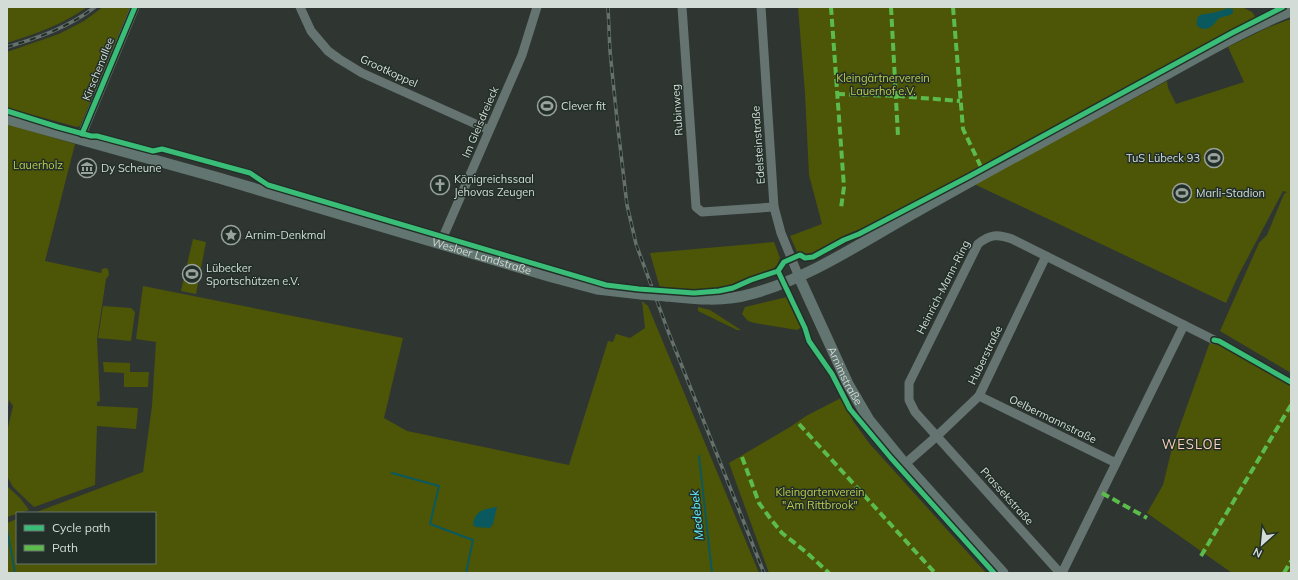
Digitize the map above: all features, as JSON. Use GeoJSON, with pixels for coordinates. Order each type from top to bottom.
{"type":"FeatureCollection","features":[{"type":"Feature","properties":{"kind":"main road","name":"Wesloer Landstraße"},"geometry":{"type":"LineString","coordinates":[[7,119],[224,179],[530,271],[597,289],[694,299],[725,299],[749,295],[819,268],[867,239],[976,178],[1230,39],[1291,11]]}},
{"type":"Feature","properties":{"kind":"main road","name":"Arnimstraße"},"geometry":{"type":"LineString","coordinates":[[799,277],[848,384],[869,420],[905,464],[1003,573]]}},
{"type":"Feature","properties":{"kind":"street","name":"Kirschenallee"},"geometry":{"type":"LineString","coordinates":[[80,139],[135,7]]}},
{"type":"Feature","properties":{"kind":"street","name":"Grootkoppel"},"geometry":{"type":"LineString","coordinates":[[300,7],[311,31],[328,51],[339,59],[362,72],[489,130]]}},
{"type":"Feature","properties":{"kind":"street","name":"Im Gleisdreieck"},"geometry":{"type":"LineString","coordinates":[[440,244],[522,55],[537,7]]}},
{"type":"Feature","properties":{"kind":"street","name":"Rubinweg"},"geometry":{"type":"LineString","coordinates":[[682,7],[696,207],[702,212],[774,207]]}},
{"type":"Feature","properties":{"kind":"street","name":"Edelsteinstraße"},"geometry":{"type":"LineString","coordinates":[[760,7],[774,207],[781,233],[799,277]]}},
{"type":"Feature","properties":{"kind":"street","name":"Heinrich-Mann-Ring"},"geometry":{"type":"LineString","coordinates":[[937,436],[912,406],[909,400],[909,383],[978,244],[985,238],[996,235],[1004,236],[1214,340]]}},
{"type":"Feature","properties":{"kind":"street","name":"Huberstraße"},"geometry":{"type":"LineString","coordinates":[[905,464],[979,396],[1046,256]]}},
{"type":"Feature","properties":{"kind":"street"},"geometry":{"type":"LineString","coordinates":[[1061,573],[1184,325]]}},
{"type":"Feature","properties":{"kind":"street","name":"Oelbermannstraße"},"geometry":{"type":"LineString","coordinates":[[979,396],[1116,463]]}},
{"type":"Feature","properties":{"kind":"street","name":"Prassekstraße"},"geometry":{"type":"LineString","coordinates":[[937,436],[1061,573]]}},
{"type":"Feature","properties":{"kind":"green space"},"geometry":{"type":"Polygon","coordinates":[[[7,7],[87,7],[69,19],[39,32],[7,43],[7,7]]]}},
{"type":"Feature","properties":{"kind":"green space"},"geometry":{"type":"Polygon","coordinates":[[[103,7],[130,7],[80,126],[77,127],[7,108],[7,52],[59,34],[84,21],[103,7]]]}},
{"type":"Feature","properties":{"kind":"green space","name":"Kleingärtnerverein Lauerhof e.V."},"geometry":{"type":"Polygon","coordinates":[[[798,7],[1242,7],[1252,12],[1256,18],[1216,38],[982,166],[812,253],[806,254],[797,252],[790,236],[822,224],[809,175],[805,93],[798,7]]]}},
{"type":"Feature","properties":{"kind":"green space"},"geometry":{"type":"Polygon","coordinates":[[[1291,19],[1291,373],[1220,331],[1259,243],[1267,235],[1284,194],[1287,192],[1283,191],[1238,276],[1226,303],[974,184],[1167,81],[1168,88],[1176,104],[1244,82],[1228,47],[1269,27],[1291,19]]]}},
{"type":"Feature","properties":{"kind":"green space","name":"Lauerholz"},"geometry":{"type":"Polygon","coordinates":[[[7,124],[75,144],[45,261],[101,273],[102,269],[108,269],[109,275],[106,279],[97,339],[100,401],[97,402],[97,406],[138,408],[136,429],[97,426],[95,485],[34,507],[13,487],[8,478],[7,471],[7,432],[13,406],[9,400],[7,414],[7,124]]]}},
{"type":"Feature","properties":{"kind":"green space","name":"Lübecker Sportschützen e.V."},"geometry":{"type":"Polygon","coordinates":[[[193,239],[206,242],[196,294],[181,291],[193,239]]]}},
{"type":"Feature","properties":{"kind":"green space"},"geometry":{"type":"Polygon","coordinates":[[[774,242],[780,258],[777,265],[772,270],[733,285],[704,290],[660,288],[650,253],[774,242]]]}},
{"type":"Feature","properties":{"kind":"green space"},"geometry":{"type":"Polygon","coordinates":[[[143,286],[403,338],[384,418],[407,431],[569,465],[608,341],[613,342],[616,334],[630,338],[645,328],[642,301],[648,306],[759,573],[7,573],[7,523],[16,519],[16,564],[156,564],[156,512],[37,512],[143,472],[152,406],[156,342],[136,339],[143,286]]]}},
{"type":"Feature","properties":{"kind":"green space"},"geometry":{"type":"Polygon","coordinates":[[[787,297],[802,327],[797,330],[748,321],[742,314],[745,307],[787,297]]]}},
{"type":"Feature","properties":{"kind":"green space"},"geometry":{"type":"Polygon","coordinates":[[[103,306],[131,308],[135,312],[131,341],[98,338],[103,306]]]}},
{"type":"Feature","properties":{"kind":"green space"},"geometry":{"type":"Polygon","coordinates":[[[698,307],[710,310],[741,330],[737,330],[698,311],[698,307]]]}},
{"type":"Feature","properties":{"kind":"green space"},"geometry":{"type":"Polygon","coordinates":[[[1210,342],[1215,345],[1216,343],[1291,386],[1291,573],[1232,573],[1147,513],[1163,485],[1172,448],[1210,342]]]}},
{"type":"Feature","properties":{"kind":"green space"},"geometry":{"type":"Polygon","coordinates":[[[103,362],[130,363],[130,372],[149,372],[148,387],[124,387],[124,373],[104,372],[103,362]]]}},
{"type":"Feature","properties":{"kind":"green space","name":"Kleingartenverein \"Am Rittbrook\""},"geometry":{"type":"Polygon","coordinates":[[[841,398],[853,421],[869,443],[986,573],[769,573],[729,463],[806,416],[841,398]]]}},
{"type":"Feature","properties":{"kind":"green space"},"geometry":{"type":"Polygon","coordinates":[[[7,486],[20,498],[29,510],[16,512],[16,514],[7,517],[7,486]]]}},
{"type":"Feature","properties":{"kind":"water"},"geometry":{"type":"Polygon","coordinates":[[[1228,8],[1233,9],[1233,13],[1219,18],[1210,28],[1204,29],[1197,26],[1200,15],[1228,8]]]}},
{"type":"Feature","properties":{"kind":"water"},"geometry":{"type":"Polygon","coordinates":[[[497,507],[493,524],[490,528],[476,527],[473,525],[478,513],[497,507]]]}},
{"type":"Feature","properties":{"kind":"waterway","name":"Medebek"},"geometry":{"type":"LineString","coordinates":[[699,456],[712,573]]}},
{"type":"Feature","properties":{"kind":"waterway"},"geometry":{"type":"LineString","coordinates":[[392,473],[439,486],[430,524],[473,540],[466,573]]}},
{"type":"Feature","properties":{"kind":"waterway"},"geometry":{"type":"LineString","coordinates":[[7,529],[15,573]]}},
{"type":"Feature","properties":{"kind":"railway"},"geometry":{"type":"LineString","coordinates":[[7,47],[53,31],[75,20],[95,7]]}},
{"type":"Feature","properties":{"kind":"railway"},"geometry":{"type":"LineString","coordinates":[[608,7],[610,51],[627,205],[636,244],[668,331],[764,573]]}},
{"type":"Feature","properties":{"kind":"marked path"},"geometry":{"type":"LineString","coordinates":[[831,7],[844,187],[841,208]]}},
{"type":"Feature","properties":{"kind":"marked path"},"geometry":{"type":"LineString","coordinates":[[891,7],[898,136]]}},
{"type":"Feature","properties":{"kind":"marked path"},"geometry":{"type":"LineString","coordinates":[[953,7],[963,129],[982,169]]}},
{"type":"Feature","properties":{"kind":"marked path"},"geometry":{"type":"LineString","coordinates":[[837,94],[897,96],[960,101]]}},
{"type":"Feature","properties":{"kind":"marked path"},"geometry":{"type":"LineString","coordinates":[[1201,556],[1291,405]]}},
{"type":"Feature","properties":{"kind":"marked path"},"geometry":{"type":"LineString","coordinates":[[799,424],[935,573]]}},
{"type":"Feature","properties":{"kind":"marked path"},"geometry":{"type":"LineString","coordinates":[[742,457],[759,503],[770,518],[782,533],[829,573]]}},
{"type":"Feature","properties":{"kind":"marked path"},"geometry":{"type":"LineString","coordinates":[[1102,493],[1147,518]]}},
{"type":"Feature","properties":{"kind":"marked path"},"geometry":{"type":"LineString","coordinates":[[1284,573],[1291,561]]}},
{"type":"Feature","properties":{"kind":"cycle path"},"geometry":{"type":"LineString","coordinates":[[82,134],[135,7]]}},
{"type":"Feature","properties":{"kind":"cycle path"},"geometry":{"type":"LineString","coordinates":[[7,111],[91,136],[97,136],[153,151],[162,149],[250,173],[268,185],[606,285],[694,293],[719,291],[733,288],[778,271],[784,262],[800,255],[805,258],[813,257],[844,240],[859,234],[1283,7]]}},
{"type":"Feature","properties":{"kind":"cycle path"},"geometry":{"type":"LineString","coordinates":[[778,271],[805,328],[809,341],[832,374],[850,409],[891,458],[994,573]]}},
{"type":"Feature","properties":{"kind":"cycle path"},"geometry":{"type":"LineString","coordinates":[[1214,340],[1219,341],[1291,382]]}},
{"type":"Feature","properties":{"kind":"place","name":"Clever fit"},"geometry":{"type":"Point","coordinates":[547,106]}},
{"type":"Feature","properties":{"kind":"place","name":"TuS Lübeck 93"},"geometry":{"type":"Point","coordinates":[1214,158]}},
{"type":"Feature","properties":{"kind":"place","name":"Dy Scheune"},"geometry":{"type":"Point","coordinates":[87,168]}},
{"type":"Feature","properties":{"kind":"place","name":"Königreichssaal Jehovas Zeugen"},"geometry":{"type":"Point","coordinates":[440,185]}},
{"type":"Feature","properties":{"kind":"place","name":"Marli-Stadion"},"geometry":{"type":"Point","coordinates":[1182,193]}},
{"type":"Feature","properties":{"kind":"place","name":"Arnim-Denkmal"},"geometry":{"type":"Point","coordinates":[231,235]}},
{"type":"Feature","properties":{"kind":"place","name":"Lübecker Sportschützen e.V."},"geometry":{"type":"Point","coordinates":[192,274]}},
{"type":"Feature","properties":{"kind":"district","name":"WESLOE"},"geometry":{"type":"Point","coordinates":[1192,444]}}]}
